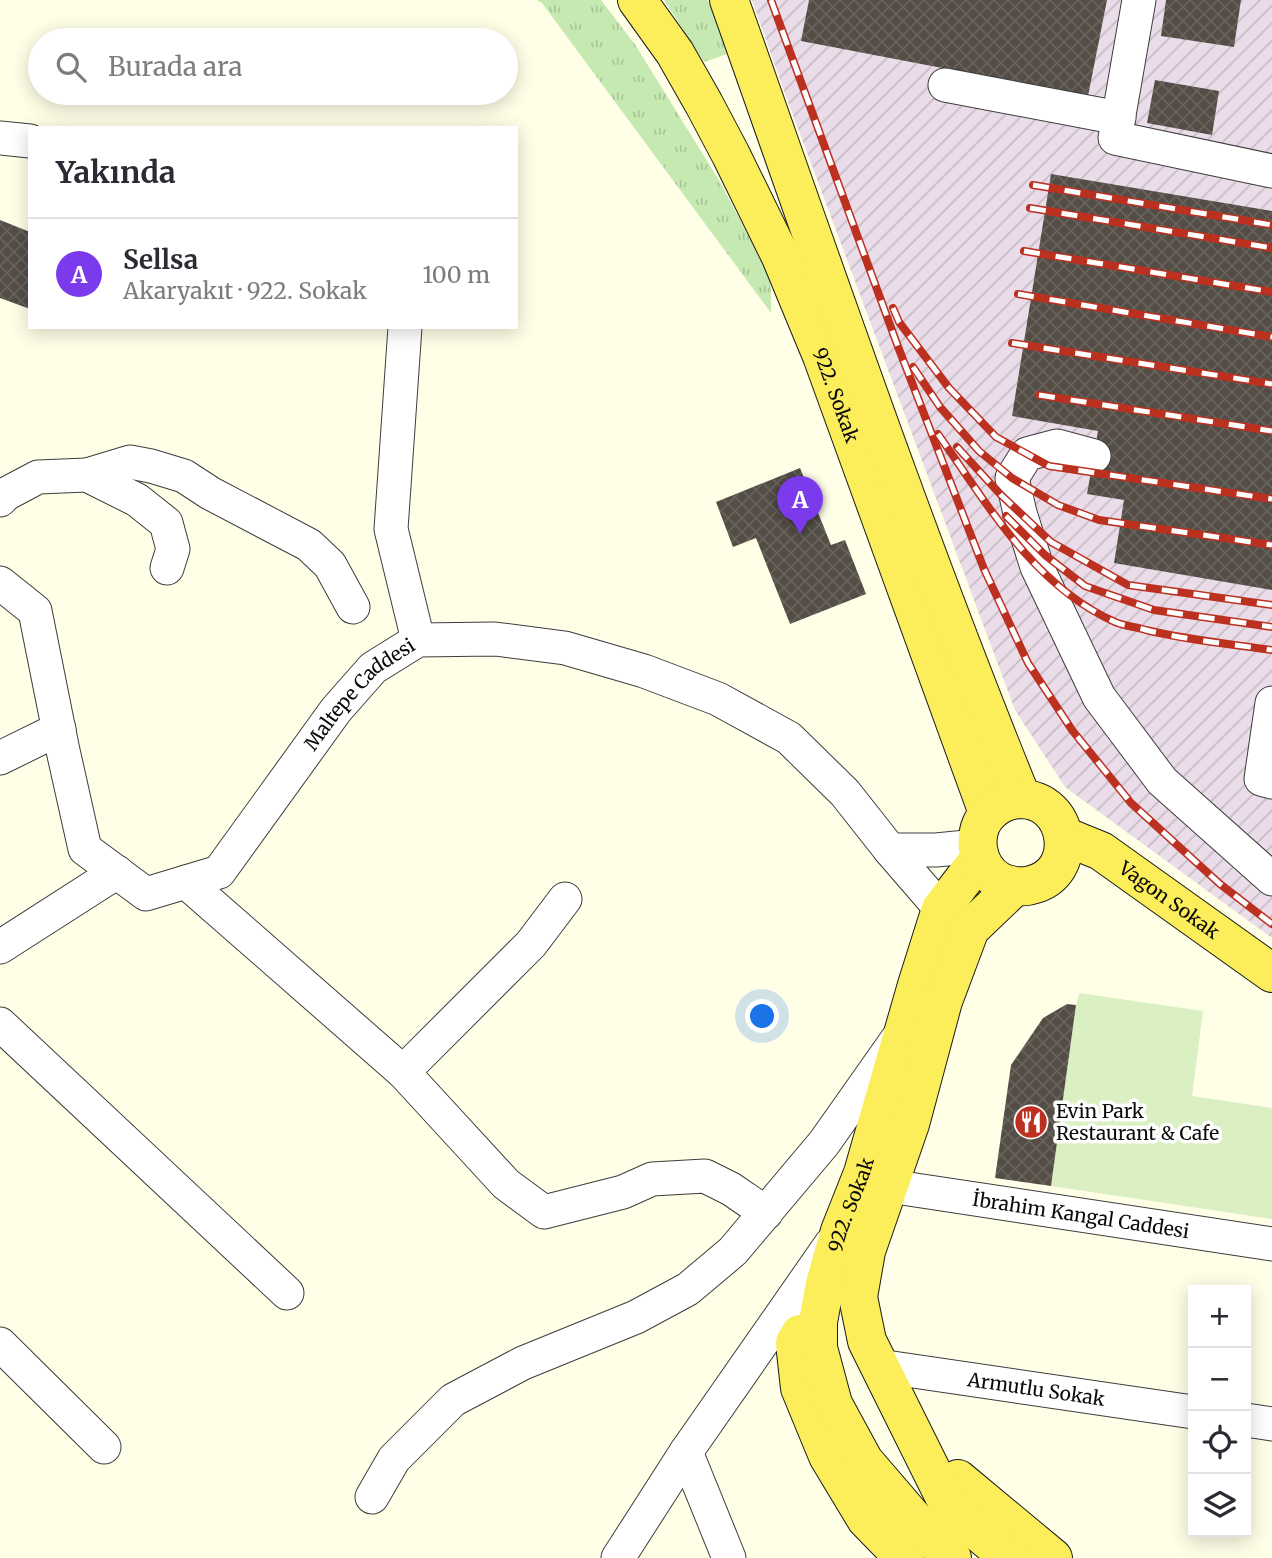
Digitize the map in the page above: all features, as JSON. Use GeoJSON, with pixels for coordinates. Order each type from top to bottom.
{"type":"FeatureCollection","features":[{"type":"Feature","properties":{"kind":"main road","name":"922. Sokak"},"geometry":{"type":"LineString","coordinates":[[638,0],[675,53],[704,104],[781,257],[827,369],[992,829]]}},
{"type":"Feature","properties":{"kind":"main road","name":"922. Sokak"},"geometry":{"type":"LineString","coordinates":[[729,0],[891,459],[972,676],[992,829],[941,909],[863,1173],[840,1231],[818,1322],[818,1348],[834,1404],[864,1461],[934,1541]]}},
{"type":"Feature","properties":{"kind":"main road"},"geometry":{"type":"LineString","coordinates":[[1035,802],[1046,807],[1055,816],[1064,836],[1062,857],[1055,871],[1044,881],[1030,886],[1014,886],[1000,881],[988,872],[992,829],[1035,802]]}},
{"type":"Feature","properties":{"kind":"main road","name":"Vagon Sokak"},"geometry":{"type":"LineString","coordinates":[[1064,836],[1101,851],[1272,973]]}},
{"type":"Feature","properties":{"kind":"main road"},"geometry":{"type":"LineString","coordinates":[[1009,1558],[934,1541],[906,1421],[867,1341],[858,1297],[866,1251],[910,1124],[943,1001],[970,929],[1014,886]]}},
{"type":"Feature","properties":{"kind":"main road"},"geometry":{"type":"LineString","coordinates":[[906,1421],[963,1485],[1054,1558]]}},
{"type":"Feature","properties":{"kind":"street"},"geometry":{"type":"LineString","coordinates":[[1139,0],[1115,138],[1272,171]]}},
{"type":"Feature","properties":{"kind":"street"},"geometry":{"type":"LineString","coordinates":[[945,85],[1119,118]]}},
{"type":"Feature","properties":{"kind":"street"},"geometry":{"type":"LineString","coordinates":[[0,138],[28,141]]}},
{"type":"Feature","properties":{"kind":"street"},"geometry":{"type":"LineString","coordinates":[[405,329],[391,529],[418,640]]}},
{"type":"Feature","properties":{"kind":"street"},"geometry":{"type":"LineString","coordinates":[[1094,456],[1057,446],[1027,454],[1012,478],[1037,567],[1099,697],[1162,781],[1272,879]]}},
{"type":"Feature","properties":{"kind":"street"},"geometry":{"type":"LineString","coordinates":[[0,500],[38,477],[87,475],[130,462],[184,476],[210,493],[309,545],[330,565],[353,607]]}},
{"type":"Feature","properties":{"kind":"street"},"geometry":{"type":"LineString","coordinates":[[87,475],[136,500],[166,523],[173,549],[167,568]]}},
{"type":"Feature","properties":{"kind":"street","name":"Maltepe Caddesi"},"geometry":{"type":"LineString","coordinates":[[0,583],[35,611],[85,849],[146,894],[219,872],[345,699],[373,668],[418,640],[495,639],[565,648],[644,671],[718,699],[789,738],[845,793],[941,909]]}},
{"type":"Feature","properties":{"kind":"street"},"geometry":{"type":"LineString","coordinates":[[1272,703],[1261,779],[1272,782]]}},
{"type":"Feature","properties":{"kind":"street"},"geometry":{"type":"LineString","coordinates":[[0,758],[59,729]]}},
{"type":"Feature","properties":{"kind":"street"},"geometry":{"type":"LineString","coordinates":[[890,850],[936,850],[992,829]]}},
{"type":"Feature","properties":{"kind":"street"},"geometry":{"type":"LineString","coordinates":[[0,947],[117,872]]}},
{"type":"Feature","properties":{"kind":"street"},"geometry":{"type":"LineString","coordinates":[[186,882],[403,1072],[506,1184],[544,1212],[623,1192],[652,1179],[705,1176],[731,1189],[766,1213]]}},
{"type":"Feature","properties":{"kind":"street"},"geometry":{"type":"LineString","coordinates":[[403,1072],[531,944],[565,899]]}},
{"type":"Feature","properties":{"kind":"street"},"geometry":{"type":"LineString","coordinates":[[0,1024],[287,1293]]}},
{"type":"Feature","properties":{"kind":"street"},"geometry":{"type":"LineString","coordinates":[[372,1497],[394,1459],[453,1400],[523,1363],[636,1317],[688,1289],[733,1251],[824,1143],[905,1027]]}},
{"type":"Feature","properties":{"kind":"street","name":"İbrahim Kangal Caddesi"},"geometry":{"type":"LineString","coordinates":[[889,1186],[1272,1244]]}},
{"type":"Feature","properties":{"kind":"street"},"geometry":{"type":"LineString","coordinates":[[618,1558],[686,1452],[840,1231]]}},
{"type":"Feature","properties":{"kind":"street"},"geometry":{"type":"LineString","coordinates":[[0,1344],[104,1447]]}},
{"type":"Feature","properties":{"kind":"street","name":"Armutlu Sokak"},"geometry":{"type":"LineString","coordinates":[[879,1366],[1188,1411]]}},
{"type":"Feature","properties":{"kind":"street"},"geometry":{"type":"LineString","coordinates":[[1251,1421],[1272,1424]]}},
{"type":"Feature","properties":{"kind":"street"},"geometry":{"type":"LineString","coordinates":[[686,1452],[729,1558]]}},
{"type":"Feature","properties":{"kind":"shaded area"},"geometry":{"type":"Polygon","coordinates":[[[752,0],[1272,0],[1272,938],[1065,787],[1015,710],[752,0]]]}},
{"type":"Feature","properties":{"kind":"green space"},"geometry":{"type":"Polygon","coordinates":[[[537,0],[601,0],[636,46],[720,182],[769,275],[771,313],[542,3],[537,0]]]}},
{"type":"Feature","properties":{"kind":"green space"},"geometry":{"type":"Polygon","coordinates":[[[664,0],[708,0],[727,54],[704,62],[664,0]]]}},
{"type":"Feature","properties":{"kind":"green space"},"geometry":{"type":"Polygon","coordinates":[[[1079,993],[1203,1011],[1192,1096],[1272,1108],[1272,1219],[1051,1186],[1079,993]]]}},
{"type":"Feature","properties":{"kind":"building"},"geometry":{"type":"Polygon","coordinates":[[[809,0],[1107,0],[1088,96],[801,41],[809,0]]]}},
{"type":"Feature","properties":{"kind":"building"},"geometry":{"type":"Polygon","coordinates":[[[1166,0],[1241,0],[1234,47],[1161,36],[1166,0]]]}},
{"type":"Feature","properties":{"kind":"building"},"geometry":{"type":"Polygon","coordinates":[[[1155,80],[1219,91],[1212,135],[1147,123],[1155,80]]]}},
{"type":"Feature","properties":{"kind":"building"},"geometry":{"type":"Polygon","coordinates":[[[1051,174],[1272,211],[1272,590],[1114,563],[1124,500],[1087,494],[1098,431],[1012,416],[1051,174]]]}},
{"type":"Feature","properties":{"kind":"building"},"geometry":{"type":"Polygon","coordinates":[[[0,220],[28,231],[28,308],[0,298],[0,220]]]}},
{"type":"Feature","properties":{"kind":"building"},"geometry":{"type":"Polygon","coordinates":[[[800,468],[831,545],[845,540],[866,594],[790,624],[756,538],[733,547],[716,502],[800,468]]]}},
{"type":"Feature","properties":{"kind":"building","name":"Evin Park Restaurant & Cafe"},"geometry":{"type":"Polygon","coordinates":[[[1067,1004],[1076,1005],[1051,1186],[995,1178],[1011,1065],[1043,1018],[1067,1004]]]}},
{"type":"Feature","properties":{"kind":"railway"},"geometry":{"type":"LineString","coordinates":[[771,0],[897,344],[984,569],[1028,663],[1072,730],[1131,803],[1220,884],[1272,924]]}},
{"type":"Feature","properties":{"kind":"railway"},"geometry":{"type":"LineString","coordinates":[[1033,185],[1272,225]]}},
{"type":"Feature","properties":{"kind":"railway"},"geometry":{"type":"LineString","coordinates":[[1030,208],[1272,248]]}},
{"type":"Feature","properties":{"kind":"railway"},"geometry":{"type":"LineString","coordinates":[[1024,251],[1272,292]]}},
{"type":"Feature","properties":{"kind":"railway"},"geometry":{"type":"LineString","coordinates":[[1018,294],[1272,337]]}},
{"type":"Feature","properties":{"kind":"railway"},"geometry":{"type":"LineString","coordinates":[[893,308],[899,322],[949,388],[996,437],[1049,466],[1272,499]]}},
{"type":"Feature","properties":{"kind":"railway"},"geometry":{"type":"LineString","coordinates":[[1012,343],[1272,384]]}},
{"type":"Feature","properties":{"kind":"railway"},"geometry":{"type":"LineString","coordinates":[[913,367],[940,407],[979,451],[1012,478],[1058,505],[1099,520],[1272,545]]}},
{"type":"Feature","properties":{"kind":"railway"},"geometry":{"type":"LineString","coordinates":[[1039,395],[1272,431]]}},
{"type":"Feature","properties":{"kind":"railway"},"geometry":{"type":"LineString","coordinates":[[938,434],[1014,541],[1060,587],[1086,606],[1126,625],[1177,636],[1272,650]]}},
{"type":"Feature","properties":{"kind":"railway"},"geometry":{"type":"LineString","coordinates":[[957,447],[1001,495],[1051,542],[1128,585],[1272,605]]}},
{"type":"Feature","properties":{"kind":"railway"},"geometry":{"type":"LineString","coordinates":[[1006,516],[1045,555],[1085,586],[1154,610],[1272,627]]}},
{"type":"Feature","properties":{"kind":"place","name":"Sellsa"},"geometry":{"type":"Point","coordinates":[800,534]}},
{"type":"Feature","properties":{"kind":"place","name":"Evin Park Restaurant & Cafe"},"geometry":{"type":"Point","coordinates":[1031,1122]}}]}
